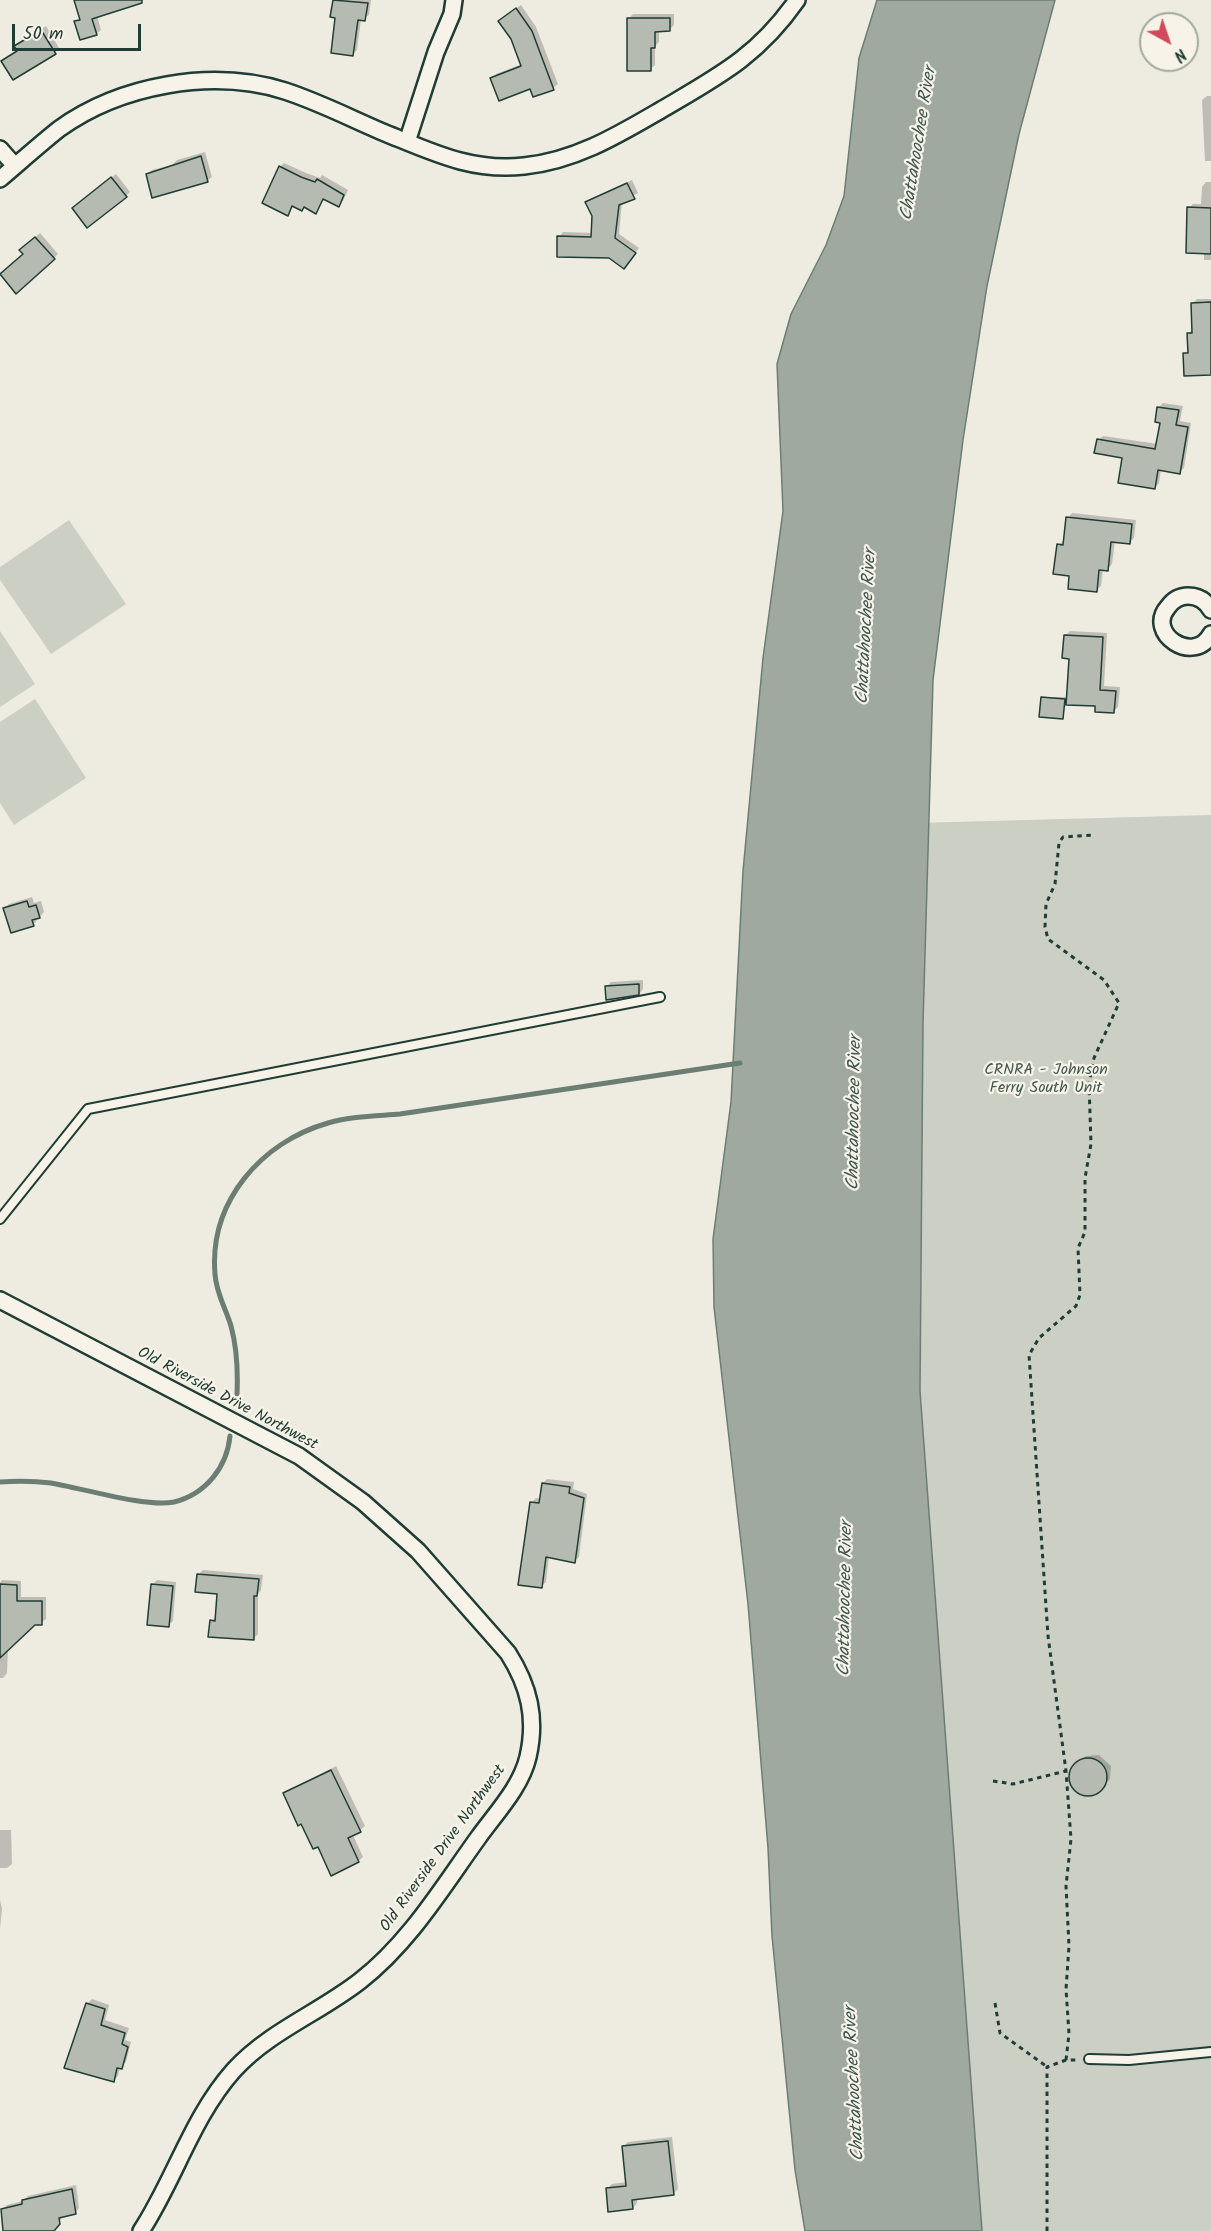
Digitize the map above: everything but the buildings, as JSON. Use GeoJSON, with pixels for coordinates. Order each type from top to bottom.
{"type":"FeatureCollection","features":[{"type":"Feature","properties":{"kind":"street"},"geometry":{"type":"LineString","coordinates":[[407,142],[436,52],[452,14],[454,0]]}},
{"type":"Feature","properties":{"kind":"street"},"geometry":{"type":"LineString","coordinates":[[0,179],[61,129],[101,106],[143,90],[193,82],[239,82],[284,91],[440,157],[480,166],[523,166],[566,158],[606,141],[725,73],[753,52],[777,28],[797,0]]}},
{"type":"Feature","properties":{"kind":"street"},"geometry":{"type":"LineString","coordinates":[[0,149],[15,166]]}},
{"type":"Feature","properties":{"kind":"street"},"geometry":{"type":"LineString","coordinates":[[1210,637],[1198,646],[1186,648],[1174,644],[1165,635],[1162,622],[1165,610],[1173,600],[1185,596],[1197,597],[1208,604],[1211,610]]}},
{"type":"Feature","properties":{"kind":"street","name":"Old Riverside Drive Northwest"},"geometry":{"type":"LineString","coordinates":[[0,1300],[299,1456],[363,1502],[418,1551],[508,1653],[520,1672],[532,1712],[528,1759],[515,1787],[414,1928],[361,1980],[325,2005],[278,2032],[233,2071],[201,2115],[157,2206],[141,2231]]}},
{"type":"Feature","properties":{"kind":"lane"},"geometry":{"type":"LineString","coordinates":[[0,1219],[88,1109],[660,998]]}},
{"type":"Feature","properties":{"kind":"lane"},"geometry":{"type":"LineString","coordinates":[[1089,2060],[1129,2060],[1211,2052]]}},
{"type":"Feature","properties":{"kind":"path"},"geometry":{"type":"LineString","coordinates":[[1066,2060],[1069,2034],[1066,1886],[1071,1839],[1066,1771],[1048,1636],[1029,1355],[1039,1338],[1076,1306],[1080,1295],[1078,1248],[1085,1232],[1085,1178],[1091,1144],[1089,1083],[1094,1058],[1119,1003],[1104,980],[1048,939],[1045,927],[1046,904],[1058,866],[1059,843],[1063,837],[1071,834],[1094,835]]}},
{"type":"Feature","properties":{"kind":"path"},"geometry":{"type":"LineString","coordinates":[[993,1781],[1013,1784],[1066,1771]]}},
{"type":"Feature","properties":{"kind":"path"},"geometry":{"type":"LineString","coordinates":[[995,2002],[1000,2033],[1047,2067]]}},
{"type":"Feature","properties":{"kind":"path"},"geometry":{"type":"LineString","coordinates":[[1047,2067],[1066,2060],[1089,2060]]}},
{"type":"Feature","properties":{"kind":"path"},"geometry":{"type":"LineString","coordinates":[[1047,2067],[1047,2231]]}},
{"type":"Feature","properties":{"kind":"green space"},"geometry":{"type":"Polygon","coordinates":[[[69,520],[126,604],[51,654],[0,580],[0,567],[69,520]]]}},
{"type":"Feature","properties":{"kind":"green space"},"geometry":{"type":"Polygon","coordinates":[[[0,631],[35,684],[0,707],[0,631]]]}},
{"type":"Feature","properties":{"kind":"green space"},"geometry":{"type":"Polygon","coordinates":[[[35,699],[86,778],[14,825],[0,803],[0,722],[35,699]]]}},
{"type":"Feature","properties":{"kind":"green space","name":"CRNRA - Johnson Ferry South Unit"},"geometry":{"type":"Polygon","coordinates":[[[1211,815],[1211,2231],[950,2231],[916,1860],[916,823],[1211,815]]]}},
{"type":"Feature","properties":{"kind":"water","name":"Chattahoochee River"},"geometry":{"type":"Polygon","coordinates":[[[877,0],[1055,0],[1019,134],[987,286],[963,440],[933,680],[923,1023],[920,1391],[982,2231],[805,2231],[795,2170],[772,1936],[768,1848],[748,1604],[714,1307],[713,1239],[731,1102],[743,871],[763,658],[783,511],[777,364],[791,314],[826,245],[844,196],[859,58],[877,0]]]}},
{"type":"Feature","properties":{"kind":"waterway"},"geometry":{"type":"LineString","coordinates":[[237,1394],[235,1343],[216,1281],[215,1248],[230,1200],[261,1160],[281,1144],[304,1132],[346,1119],[400,1114],[740,1063]]}},
{"type":"Feature","properties":{"kind":"waterway"},"geometry":{"type":"LineString","coordinates":[[0,1482],[51,1483],[131,1500],[174,1502],[196,1493],[213,1478],[224,1458],[230,1436]]}}]}
